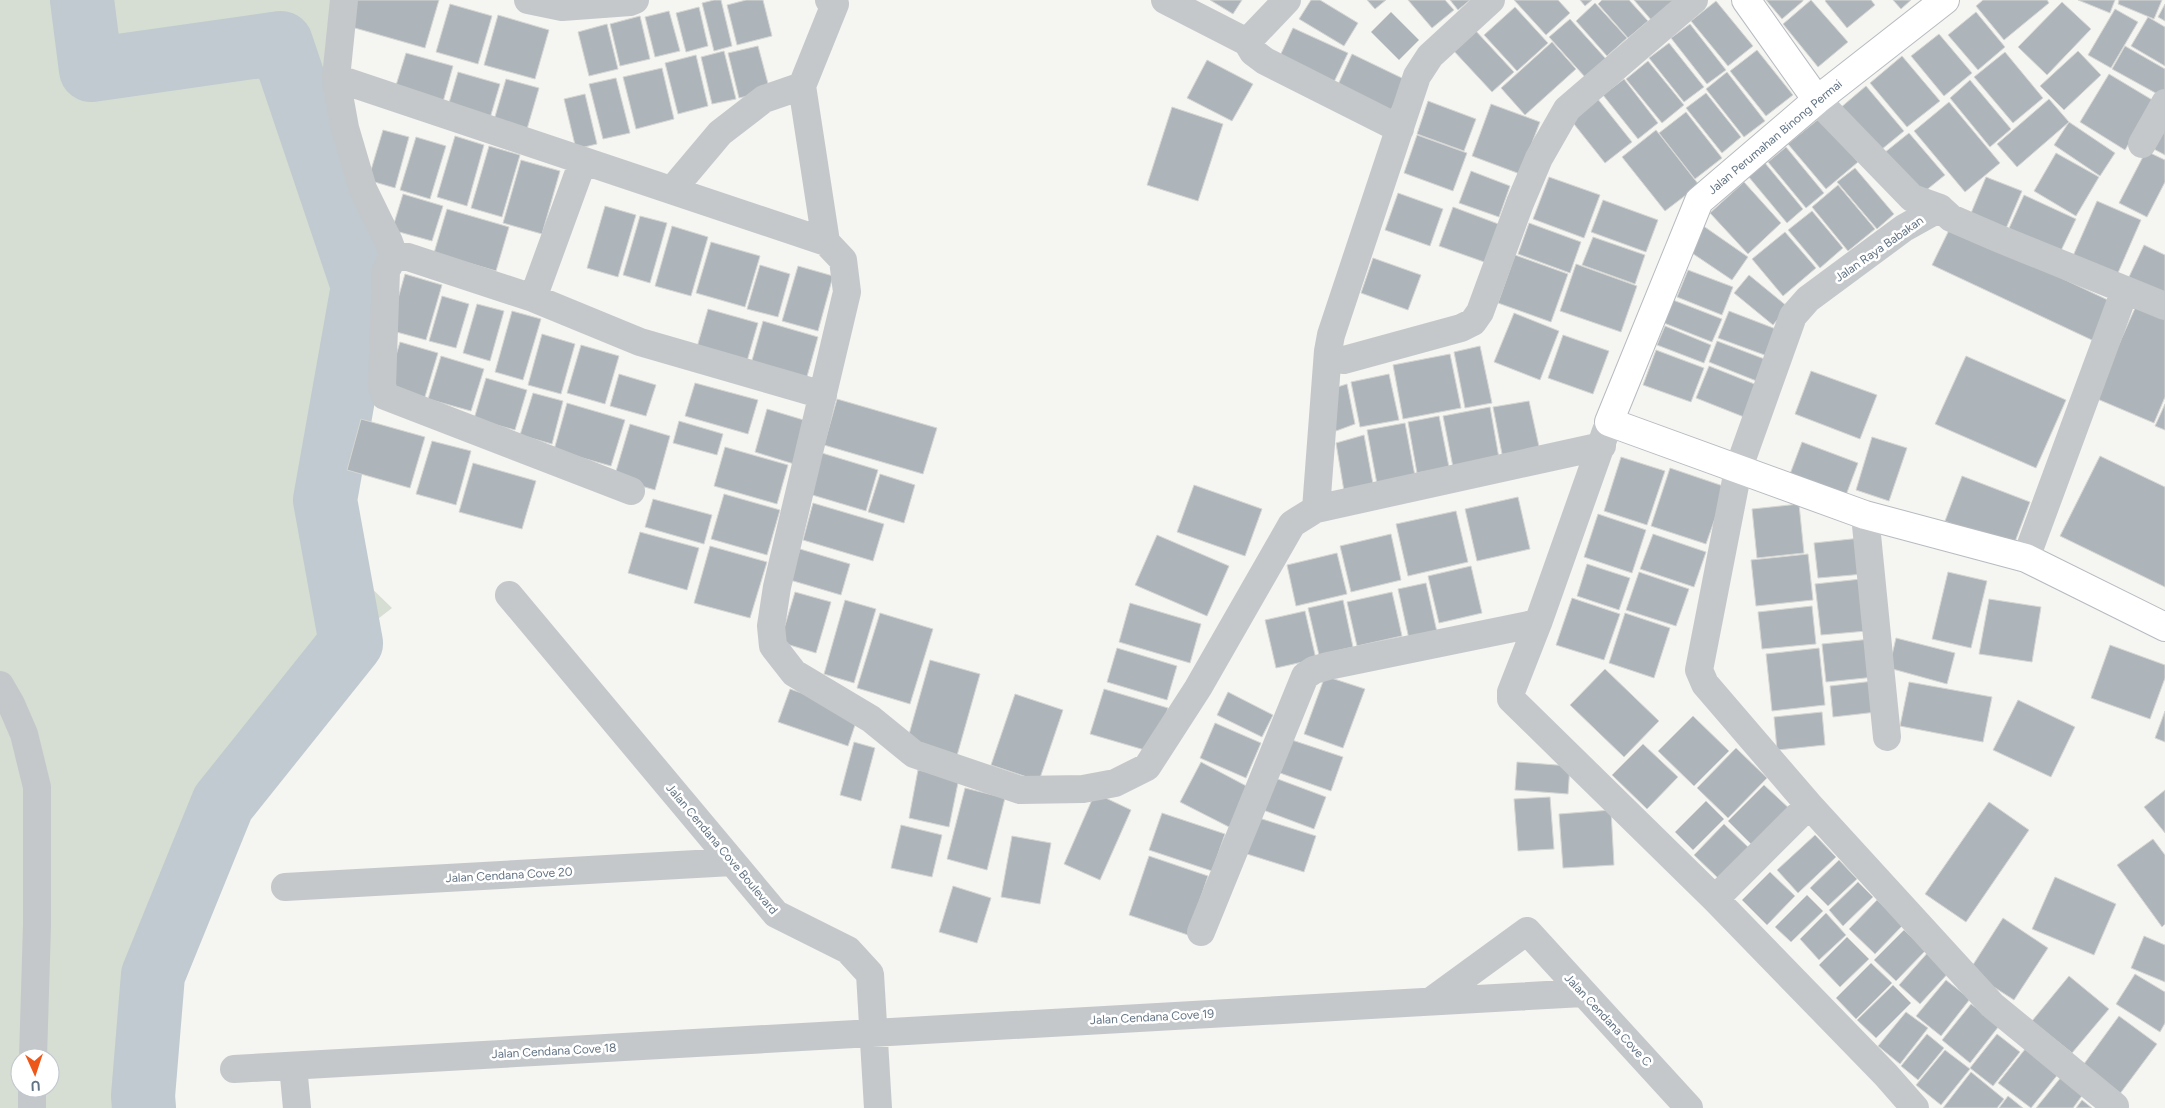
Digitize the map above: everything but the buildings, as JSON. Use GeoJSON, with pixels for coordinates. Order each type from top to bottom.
{"type":"FeatureCollection","features":[{"type":"Feature","properties":{"kind":"street"},"geometry":{"type":"LineString","coordinates":[[344,0],[336,78],[345,128],[363,189],[394,256],[386,271],[382,385],[385,396],[631,491]]}},
{"type":"Feature","properties":{"kind":"street"},"geometry":{"type":"LineString","coordinates":[[528,0],[562,7],[630,2],[635,0]]}},
{"type":"Feature","properties":{"kind":"street"},"geometry":{"type":"LineString","coordinates":[[1164,0],[1247,42],[1253,52],[1265,61],[1400,129]]}},
{"type":"Feature","properties":{"kind":"street"},"geometry":{"type":"LineString","coordinates":[[1247,42],[1286,0]]}},
{"type":"Feature","properties":{"kind":"street"},"geometry":{"type":"LineString","coordinates":[[1316,509],[1328,351],[1331,335],[1417,76],[1430,56],[1491,0]]}},
{"type":"Feature","properties":{"kind":"street"},"geometry":{"type":"LineString","coordinates":[[1328,351],[1335,358],[1344,360],[1461,328],[1473,322],[1480,312],[1520,203],[1539,158],[1567,109],[1694,0]]}},
{"type":"Feature","properties":{"kind":"street","name":"Jalan Raya Babakan"},"geometry":{"type":"LineString","coordinates":[[1746,0],[1817,100],[1912,198],[1940,208]]}},
{"type":"Feature","properties":{"kind":"street","name":"Jalan Perumahan Binong Permai"},"geometry":{"type":"LineString","coordinates":[[1606,434],[1699,201],[1817,100],[1945,0]]}},
{"type":"Feature","properties":{"kind":"street"},"geometry":{"type":"LineString","coordinates":[[826,242],[802,86],[834,1]]}},
{"type":"Feature","properties":{"kind":"street"},"geometry":{"type":"LineString","coordinates":[[336,78],[826,242],[843,260],[847,292],[777,587],[771,626],[773,646],[794,673],[871,719],[914,754],[1020,790],[1083,788],[1114,783],[1147,768],[1198,688],[1292,524],[1316,509],[1606,434],[1738,470],[1865,515],[2026,558],[2165,627]]}},
{"type":"Feature","properties":{"kind":"street"},"geometry":{"type":"LineString","coordinates":[[672,190],[720,133],[764,99],[802,86]]}},
{"type":"Feature","properties":{"kind":"street"},"geometry":{"type":"LineString","coordinates":[[2142,144],[2165,103]]}},
{"type":"Feature","properties":{"kind":"street"},"geometry":{"type":"LineString","coordinates":[[533,298],[583,161]]}},
{"type":"Feature","properties":{"kind":"street"},"geometry":{"type":"LineString","coordinates":[[1940,208],[1951,218],[2165,306]]}},
{"type":"Feature","properties":{"kind":"street","name":"Jalan Raya Babakan"},"geometry":{"type":"LineString","coordinates":[[1940,208],[1904,228],[1808,299],[1793,316],[1738,470],[1699,670],[1705,684],[1809,805],[1992,1005],[2114,1106]]}},
{"type":"Feature","properties":{"kind":"street"},"geometry":{"type":"LineString","coordinates":[[394,256],[408,257],[533,298],[640,342],[823,395]]}},
{"type":"Feature","properties":{"kind":"street"},"geometry":{"type":"LineString","coordinates":[[2026,558],[2125,290]]}},
{"type":"Feature","properties":{"kind":"street"},"geometry":{"type":"LineString","coordinates":[[1606,434],[1511,692],[1511,699],[1715,899],[1880,1068],[1914,1108]]}},
{"type":"Feature","properties":{"kind":"street"},"geometry":{"type":"LineString","coordinates":[[1865,515],[1888,737]]}},
{"type":"Feature","properties":{"kind":"street","name":"Jalan Cendana Cove Boulevard"},"geometry":{"type":"LineString","coordinates":[[509,594],[776,914],[848,950],[870,974],[878,1108]]}},
{"type":"Feature","properties":{"kind":"street"},"geometry":{"type":"LineString","coordinates":[[1201,932],[1305,676],[1314,670],[1328,666],[1538,622]]}},
{"type":"Feature","properties":{"kind":"street"},"geometry":{"type":"LineString","coordinates":[[0,685],[24,734],[37,787],[37,925],[33,1048]]}},
{"type":"Feature","properties":{"kind":"street"},"geometry":{"type":"LineString","coordinates":[[1715,899],[1809,805]]}},
{"type":"Feature","properties":{"kind":"street","name":"Jalan Cendana Cove 20"},"geometry":{"type":"LineString","coordinates":[[285,887],[732,862]]}},
{"type":"Feature","properties":{"kind":"street","name":"Jalan Cendana Cove C"},"geometry":{"type":"LineString","coordinates":[[1431,1001],[1527,931],[1689,1108]]}},
{"type":"Feature","properties":{"kind":"street","name":"Jalan Cendana Cove 19"},"geometry":{"type":"LineString","coordinates":[[873,1033],[1583,993]]}},
{"type":"Feature","properties":{"kind":"street","name":"Jalan Cendana Cove 18"},"geometry":{"type":"LineString","coordinates":[[234,1070],[873,1033]]}},
{"type":"Feature","properties":{"kind":"street"},"geometry":{"type":"LineString","coordinates":[[293,1066],[297,1108]]}},
{"type":"Feature","properties":{"kind":"shaded area"},"geometry":{"type":"Polygon","coordinates":[[[0,0],[336,0],[326,126],[375,254],[394,317],[351,462],[360,577],[392,608],[260,710],[165,894],[131,1039],[131,1108],[0,1108],[0,0]]]}},
{"type":"Feature","properties":{"kind":"waterway"},"geometry":{"type":"LineString","coordinates":[[82,0],[91,70],[281,43],[363,286],[325,500],[351,643],[223,803],[153,975],[143,1096],[144,1108]]}}]}
